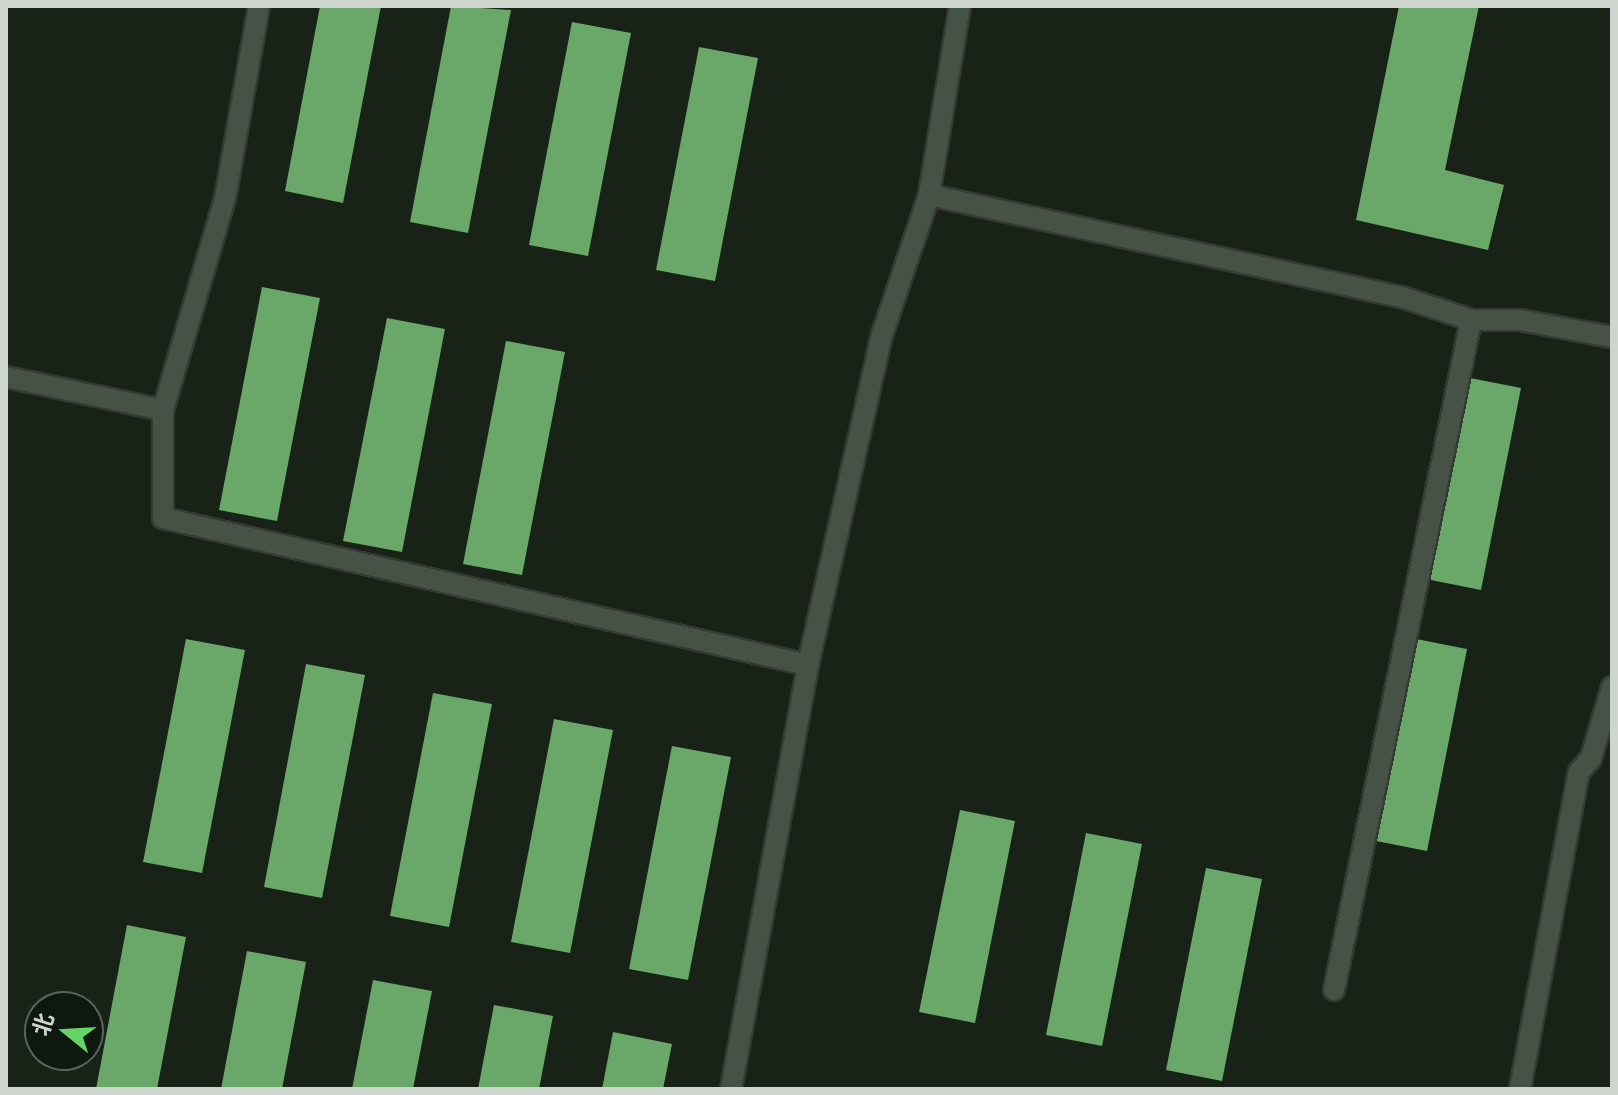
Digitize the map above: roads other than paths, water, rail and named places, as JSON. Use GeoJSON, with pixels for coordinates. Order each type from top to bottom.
{"type":"FeatureCollection","features":[{"type":"Feature","properties":{"kind":"street"},"geometry":{"type":"LineString","coordinates":[[259,6],[225,198],[163,410],[163,518],[181,526],[808,665]]}},
{"type":"Feature","properties":{"kind":"street"},"geometry":{"type":"LineString","coordinates":[[731,1089],[808,665],[882,335],[929,195],[960,6]]}},
{"type":"Feature","properties":{"kind":"street"},"geometry":{"type":"LineString","coordinates":[[929,195],[1405,298],[1471,320],[1520,320],[1612,337]]}},
{"type":"Feature","properties":{"kind":"street"},"geometry":{"type":"LineString","coordinates":[[1334,990],[1471,320]]}},
{"type":"Feature","properties":{"kind":"street"},"geometry":{"type":"LineString","coordinates":[[6,377],[163,410]]}},
{"type":"Feature","properties":{"kind":"street"},"geometry":{"type":"LineString","coordinates":[[1520,1089],[1579,772],[1591,758],[1612,687]]}}]}
